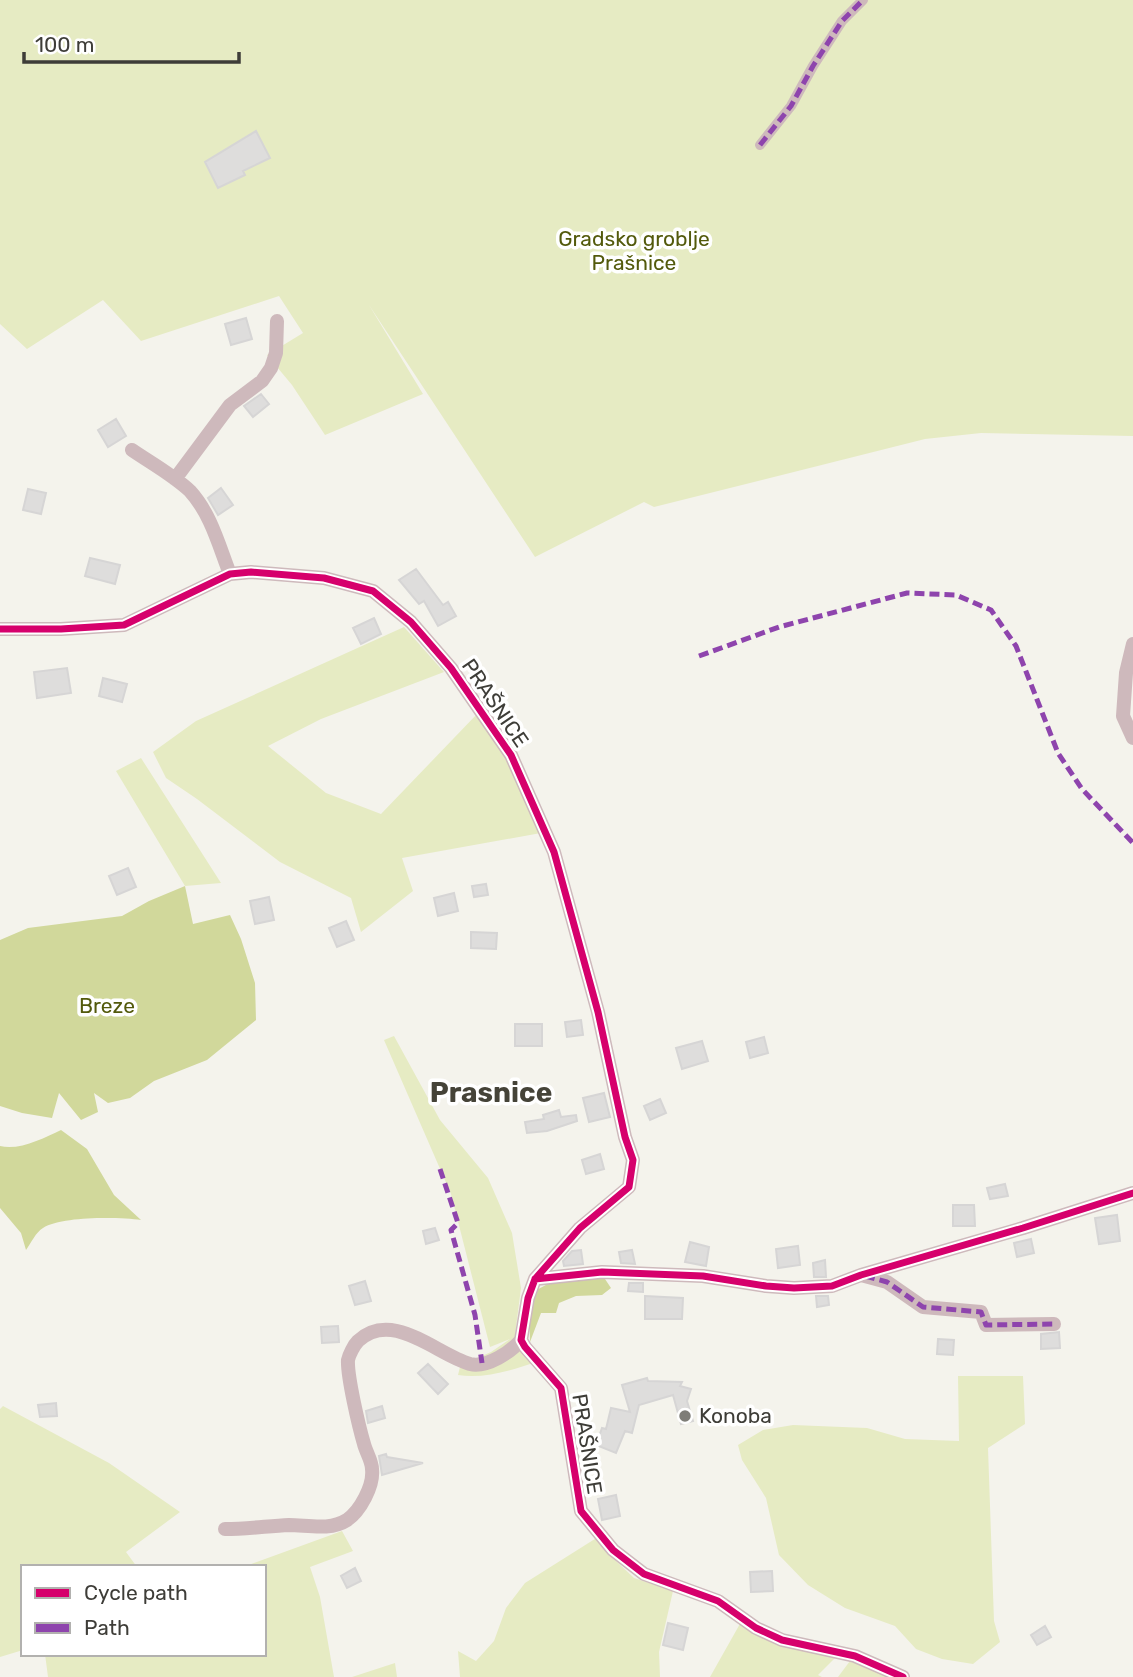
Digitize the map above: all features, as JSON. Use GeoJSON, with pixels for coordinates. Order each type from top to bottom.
{"type":"FeatureCollection","features":[{"type":"Feature","properties":{"kind":"street"},"geometry":{"type":"LineString","coordinates":[[760,145],[791,106],[842,20],[863,0]]}},
{"type":"Feature","properties":{"kind":"street"},"geometry":{"type":"LineString","coordinates":[[176,479],[230,405],[262,381],[271,368],[276,354],[277,321]]}},
{"type":"Feature","properties":{"kind":"street"},"geometry":{"type":"LineString","coordinates":[[132,450],[176,479],[191,493],[208,518],[230,574]]}},
{"type":"Feature","properties":{"kind":"street","name":"PRAŠNICE"},"geometry":{"type":"LineString","coordinates":[[0,629],[124,625],[230,574],[283,573],[324,578],[373,591],[411,622],[451,668],[511,755],[554,852],[598,1012],[625,1136],[633,1160],[629,1188],[580,1228],[535,1279],[528,1298],[521,1340],[561,1388],[581,1511],[613,1550],[644,1574],[718,1601],[756,1628],[782,1640],[855,1656],[903,1677]]}},
{"type":"Feature","properties":{"kind":"street"},"geometry":{"type":"LineString","coordinates":[[1133,644],[1126,673],[1123,716],[1133,738]]}},
{"type":"Feature","properties":{"kind":"street"},"geometry":{"type":"LineString","coordinates":[[535,1279],[603,1272],[703,1276],[794,1288],[832,1286],[1133,1193]]}},
{"type":"Feature","properties":{"kind":"street"},"geometry":{"type":"LineString","coordinates":[[861,1275],[887,1282],[923,1307],[981,1312],[986,1325],[1054,1324]]}},
{"type":"Feature","properties":{"kind":"street"},"geometry":{"type":"LineString","coordinates":[[225,1529],[328,1526],[347,1520],[359,1507],[370,1486],[373,1470],[350,1381],[348,1358],[357,1342],[377,1330],[393,1330],[472,1364],[496,1359],[514,1348],[521,1340]]}},
{"type":"Feature","properties":{"kind":"green space","name":"Gradsko groblje Prašnice"},"geometry":{"type":"Polygon","coordinates":[[[0,0],[1133,0],[1133,436],[981,433],[925,439],[654,507],[644,502],[535,557],[369,305],[423,394],[325,435],[292,385],[267,355],[303,333],[279,296],[141,341],[103,300],[27,349],[0,324],[0,0]]]}},
{"type":"Feature","properties":{"kind":"green space"},"geometry":{"type":"Polygon","coordinates":[[[404,627],[444,672],[321,719],[268,746],[326,793],[381,814],[478,713],[508,759],[541,833],[402,858],[413,891],[361,932],[351,898],[280,862],[166,778],[153,752],[196,721],[404,627]]]}},
{"type":"Feature","properties":{"kind":"green space"},"geometry":{"type":"Polygon","coordinates":[[[141,758],[221,883],[185,886],[116,771],[141,758]]]}},
{"type":"Feature","properties":{"kind":"green space","name":"Breze"},"geometry":{"type":"Polygon","coordinates":[[[185,886],[193,924],[230,915],[255,983],[256,1020],[207,1060],[154,1081],[130,1098],[108,1103],[94,1093],[98,1112],[81,1120],[59,1093],[52,1118],[0,1106],[0,940],[28,928],[122,916],[185,886]]]}},
{"type":"Feature","properties":{"kind":"green space"},"geometry":{"type":"Polygon","coordinates":[[[394,1036],[440,1120],[488,1178],[512,1233],[521,1288],[515,1335],[533,1363],[486,1375],[458,1375],[463,1355],[473,1360],[510,1339],[490,1347],[451,1194],[384,1040],[394,1036]]]}},
{"type":"Feature","properties":{"kind":"green space"},"geometry":{"type":"Polygon","coordinates":[[[61,1130],[87,1149],[114,1195],[141,1220],[91,1218],[63,1221],[43,1228],[26,1250],[21,1233],[0,1208],[0,1146],[23,1145],[61,1130]]]}},
{"type":"Feature","properties":{"kind":"green space"},"geometry":{"type":"Polygon","coordinates":[[[603,1276],[611,1288],[602,1295],[576,1296],[559,1303],[556,1313],[541,1313],[530,1342],[529,1294],[559,1278],[603,1276]]]}},
{"type":"Feature","properties":{"kind":"green space"},"geometry":{"type":"Polygon","coordinates":[[[958,1376],[1023,1376],[1025,1424],[988,1448],[994,1621],[1000,1642],[973,1664],[942,1659],[916,1649],[895,1626],[845,1608],[808,1585],[779,1555],[766,1498],[742,1460],[738,1445],[763,1430],[793,1425],[867,1428],[905,1439],[959,1441],[958,1376]]]}},
{"type":"Feature","properties":{"kind":"green space"},"geometry":{"type":"Polygon","coordinates":[[[3,1406],[109,1463],[180,1512],[126,1552],[136,1565],[21,1565],[21,1651],[0,1657],[0,1409],[3,1406]]]}},
{"type":"Feature","properties":{"kind":"green space"},"geometry":{"type":"Polygon","coordinates":[[[342,1531],[353,1551],[310,1567],[320,1597],[334,1677],[48,1677],[45,1656],[266,1656],[266,1565],[248,1565],[342,1531]]]}},
{"type":"Feature","properties":{"kind":"green space"},"geometry":{"type":"Polygon","coordinates":[[[598,1537],[615,1560],[634,1578],[673,1591],[659,1652],[660,1677],[460,1677],[458,1651],[476,1661],[494,1641],[506,1608],[525,1583],[598,1537]]]}},
{"type":"Feature","properties":{"kind":"green space"},"geometry":{"type":"Polygon","coordinates":[[[741,1622],[837,1656],[818,1675],[822,1677],[710,1677],[741,1622]]]}},
{"type":"Feature","properties":{"kind":"green space"},"geometry":{"type":"Polygon","coordinates":[[[850,1661],[890,1677],[838,1677],[850,1661]]]}},
{"type":"Feature","properties":{"kind":"green space"},"geometry":{"type":"Polygon","coordinates":[[[395,1663],[397,1677],[352,1677],[395,1663]]]}},
{"type":"Feature","properties":{"kind":"building"},"geometry":{"type":"Polygon","coordinates":[[[256,131],[270,158],[243,171],[245,175],[218,188],[205,162],[256,131]]]}},
{"type":"Feature","properties":{"kind":"building"},"geometry":{"type":"Polygon","coordinates":[[[246,318],[252,339],[231,345],[225,324],[246,318]]]}},
{"type":"Feature","properties":{"kind":"building"},"geometry":{"type":"Polygon","coordinates":[[[261,394],[269,404],[253,417],[244,406],[261,394]]]}},
{"type":"Feature","properties":{"kind":"building"},"geometry":{"type":"Polygon","coordinates":[[[116,419],[126,436],[108,447],[98,430],[116,419]]]}},
{"type":"Feature","properties":{"kind":"building"},"geometry":{"type":"Polygon","coordinates":[[[221,488],[233,505],[218,515],[208,498],[221,488]]]}},
{"type":"Feature","properties":{"kind":"building"},"geometry":{"type":"Polygon","coordinates":[[[28,489],[46,493],[41,514],[23,510],[28,489]]]}},
{"type":"Feature","properties":{"kind":"building"},"geometry":{"type":"Polygon","coordinates":[[[90,558],[120,565],[115,584],[85,576],[90,558]]]}},
{"type":"Feature","properties":{"kind":"building"},"geometry":{"type":"Polygon","coordinates":[[[416,569],[443,605],[448,602],[456,616],[438,626],[424,601],[419,604],[399,580],[416,569]]]}},
{"type":"Feature","properties":{"kind":"building"},"geometry":{"type":"Polygon","coordinates":[[[374,618],[381,634],[361,644],[353,628],[374,618]]]}},
{"type":"Feature","properties":{"kind":"building"},"geometry":{"type":"Polygon","coordinates":[[[67,668],[71,693],[37,698],[34,672],[67,668]]]}},
{"type":"Feature","properties":{"kind":"building"},"geometry":{"type":"Polygon","coordinates":[[[103,678],[127,684],[122,702],[99,696],[103,678]]]}},
{"type":"Feature","properties":{"kind":"building"},"geometry":{"type":"Polygon","coordinates":[[[128,868],[136,887],[117,895],[109,876],[128,868]]]}},
{"type":"Feature","properties":{"kind":"building"},"geometry":{"type":"Polygon","coordinates":[[[486,884],[488,895],[474,897],[472,886],[486,884]]]}},
{"type":"Feature","properties":{"kind":"building"},"geometry":{"type":"Polygon","coordinates":[[[454,893],[458,911],[438,916],[434,898],[454,893]]]}},
{"type":"Feature","properties":{"kind":"building"},"geometry":{"type":"Polygon","coordinates":[[[269,897],[274,920],[255,924],[250,901],[269,897]]]}},
{"type":"Feature","properties":{"kind":"building"},"geometry":{"type":"Polygon","coordinates":[[[346,921],[354,940],[337,947],[329,928],[346,921]]]}},
{"type":"Feature","properties":{"kind":"building"},"geometry":{"type":"Polygon","coordinates":[[[471,932],[497,933],[496,949],[471,948],[471,932]]]}},
{"type":"Feature","properties":{"kind":"building"},"geometry":{"type":"Polygon","coordinates":[[[581,1020],[583,1035],[567,1037],[565,1022],[581,1020]]]}},
{"type":"Feature","properties":{"kind":"building"},"geometry":{"type":"Polygon","coordinates":[[[515,1024],[542,1024],[542,1046],[515,1046],[515,1024]]]}},
{"type":"Feature","properties":{"kind":"building"},"geometry":{"type":"Polygon","coordinates":[[[764,1037],[768,1053],[750,1058],[746,1042],[764,1037]]]}},
{"type":"Feature","properties":{"kind":"building"},"geometry":{"type":"Polygon","coordinates":[[[702,1041],[708,1061],[682,1069],[676,1048],[702,1041]]]}},
{"type":"Feature","properties":{"kind":"building"},"geometry":{"type":"Polygon","coordinates":[[[604,1093],[610,1117],[589,1122],[583,1098],[604,1093]]]}},
{"type":"Feature","properties":{"kind":"building"},"geometry":{"type":"Polygon","coordinates":[[[660,1099],[666,1113],[650,1120],[644,1106],[660,1099]]]}},
{"type":"Feature","properties":{"kind":"building"},"geometry":{"type":"Polygon","coordinates":[[[559,1110],[561,1117],[576,1115],[577,1121],[547,1131],[527,1133],[525,1122],[544,1119],[543,1115],[559,1110]]]}},
{"type":"Feature","properties":{"kind":"building"},"geometry":{"type":"Polygon","coordinates":[[[600,1154],[604,1169],[586,1174],[582,1160],[600,1154]]]}},
{"type":"Feature","properties":{"kind":"building"},"geometry":{"type":"Polygon","coordinates":[[[1005,1184],[1008,1196],[990,1199],[987,1188],[1005,1184]]]}},
{"type":"Feature","properties":{"kind":"building"},"geometry":{"type":"Polygon","coordinates":[[[953,1205],[974,1205],[975,1226],[953,1226],[953,1205]]]}},
{"type":"Feature","properties":{"kind":"building"},"geometry":{"type":"Polygon","coordinates":[[[1117,1215],[1120,1241],[1099,1244],[1095,1218],[1117,1215]]]}},
{"type":"Feature","properties":{"kind":"building"},"geometry":{"type":"Polygon","coordinates":[[[435,1228],[439,1240],[426,1244],[423,1231],[435,1228]]]}},
{"type":"Feature","properties":{"kind":"building"},"geometry":{"type":"Polygon","coordinates":[[[1031,1239],[1034,1253],[1017,1257],[1014,1243],[1031,1239]]]}},
{"type":"Feature","properties":{"kind":"building"},"geometry":{"type":"Polygon","coordinates":[[[690,1242],[709,1247],[706,1266],[685,1262],[690,1242]]]}},
{"type":"Feature","properties":{"kind":"building"},"geometry":{"type":"Polygon","coordinates":[[[798,1246],[800,1265],[778,1268],[776,1249],[798,1246]]]}},
{"type":"Feature","properties":{"kind":"building"},"geometry":{"type":"Polygon","coordinates":[[[581,1250],[583,1264],[564,1266],[563,1261],[572,1251],[581,1250]]]}},
{"type":"Feature","properties":{"kind":"building"},"geometry":{"type":"Polygon","coordinates":[[[632,1250],[635,1264],[621,1263],[619,1252],[632,1250]]]}},
{"type":"Feature","properties":{"kind":"building"},"geometry":{"type":"Polygon","coordinates":[[[825,1260],[826,1277],[814,1277],[813,1263],[825,1260]]]}},
{"type":"Feature","properties":{"kind":"building"},"geometry":{"type":"Polygon","coordinates":[[[365,1281],[371,1301],[355,1305],[349,1286],[365,1281]]]}},
{"type":"Feature","properties":{"kind":"building"},"geometry":{"type":"Polygon","coordinates":[[[629,1283],[643,1283],[643,1292],[628,1291],[629,1283]]]}},
{"type":"Feature","properties":{"kind":"building"},"geometry":{"type":"Polygon","coordinates":[[[645,1296],[683,1298],[682,1319],[645,1319],[645,1296]]]}},
{"type":"Feature","properties":{"kind":"building"},"geometry":{"type":"Polygon","coordinates":[[[816,1296],[828,1296],[829,1305],[817,1307],[816,1296]]]}},
{"type":"Feature","properties":{"kind":"building"},"geometry":{"type":"Polygon","coordinates":[[[338,1326],[339,1342],[322,1343],[321,1327],[338,1326]]]}},
{"type":"Feature","properties":{"kind":"building"},"geometry":{"type":"Polygon","coordinates":[[[1059,1332],[1060,1348],[1041,1349],[1041,1334],[1059,1332]]]}},
{"type":"Feature","properties":{"kind":"building"},"geometry":{"type":"Polygon","coordinates":[[[938,1339],[954,1340],[953,1355],[937,1354],[938,1339]]]}},
{"type":"Feature","properties":{"kind":"building"},"geometry":{"type":"Polygon","coordinates":[[[428,1364],[448,1384],[438,1394],[418,1373],[428,1364]]]}},
{"type":"Feature","properties":{"kind":"building"},"geometry":{"type":"Polygon","coordinates":[[[647,1378],[648,1381],[682,1382],[680,1386],[691,1389],[687,1401],[693,1421],[681,1424],[673,1395],[639,1405],[632,1433],[625,1431],[616,1453],[596,1445],[602,1428],[606,1429],[611,1408],[630,1412],[622,1385],[647,1378]]]}},
{"type":"Feature","properties":{"kind":"building"},"geometry":{"type":"Polygon","coordinates":[[[56,1403],[57,1416],[40,1417],[38,1405],[56,1403]]]}},
{"type":"Feature","properties":{"kind":"building"},"geometry":{"type":"Polygon","coordinates":[[[382,1406],[385,1418],[368,1423],[366,1411],[382,1406]]]}},
{"type":"Feature","properties":{"kind":"building"},"geometry":{"type":"Polygon","coordinates":[[[386,1454],[387,1457],[423,1463],[382,1475],[379,1456],[386,1454]]]}},
{"type":"Feature","properties":{"kind":"building"},"geometry":{"type":"Polygon","coordinates":[[[616,1495],[620,1516],[602,1520],[598,1499],[616,1495]]]}},
{"type":"Feature","properties":{"kind":"building"},"geometry":{"type":"Polygon","coordinates":[[[355,1568],[361,1581],[347,1588],[341,1576],[355,1568]]]}},
{"type":"Feature","properties":{"kind":"building"},"geometry":{"type":"Polygon","coordinates":[[[772,1571],[773,1591],[751,1592],[750,1572],[772,1571]]]}},
{"type":"Feature","properties":{"kind":"building"},"geometry":{"type":"Polygon","coordinates":[[[668,1623],[688,1628],[683,1650],[663,1645],[668,1623]]]}},
{"type":"Feature","properties":{"kind":"building"},"geometry":{"type":"Polygon","coordinates":[[[1045,1626],[1051,1637],[1037,1645],[1031,1635],[1045,1626]]]}},
{"type":"Feature","properties":{"kind":"marked path"},"geometry":{"type":"LineString","coordinates":[[760,145],[791,106],[842,21],[863,0]]}},
{"type":"Feature","properties":{"kind":"marked path"},"geometry":{"type":"LineString","coordinates":[[699,656],[779,627],[907,593],[956,595],[991,610],[1016,646],[1058,753],[1082,789],[1133,843]]}},
{"type":"Feature","properties":{"kind":"marked path"},"geometry":{"type":"LineString","coordinates":[[440,1169],[458,1223],[451,1230],[475,1315],[482,1363]]}},
{"type":"Feature","properties":{"kind":"marked path"},"geometry":{"type":"LineString","coordinates":[[865,1276],[887,1282],[923,1307],[981,1312],[986,1325],[1054,1324]]}},
{"type":"Feature","properties":{"kind":"cycle path"},"geometry":{"type":"LineString","coordinates":[[0,629],[124,625],[230,574],[251,572],[324,578],[373,591],[411,622],[451,668],[511,755],[554,852],[598,1012],[625,1137],[633,1160],[629,1187],[580,1228],[535,1279],[528,1298],[521,1340],[561,1388],[581,1511],[613,1550],[644,1574],[718,1601],[756,1628],[782,1640],[855,1656],[903,1677]]}},
{"type":"Feature","properties":{"kind":"cycle path"},"geometry":{"type":"LineString","coordinates":[[535,1279],[602,1272],[703,1276],[794,1288],[832,1286],[1133,1193]]}},
{"type":"Feature","properties":{"kind":"place","name":"Konoba"},"geometry":{"type":"Point","coordinates":[685,1416]}},
{"type":"Feature","properties":{"kind":"district","name":"Prasnice"},"geometry":{"type":"Point","coordinates":[491,1092]}}]}
